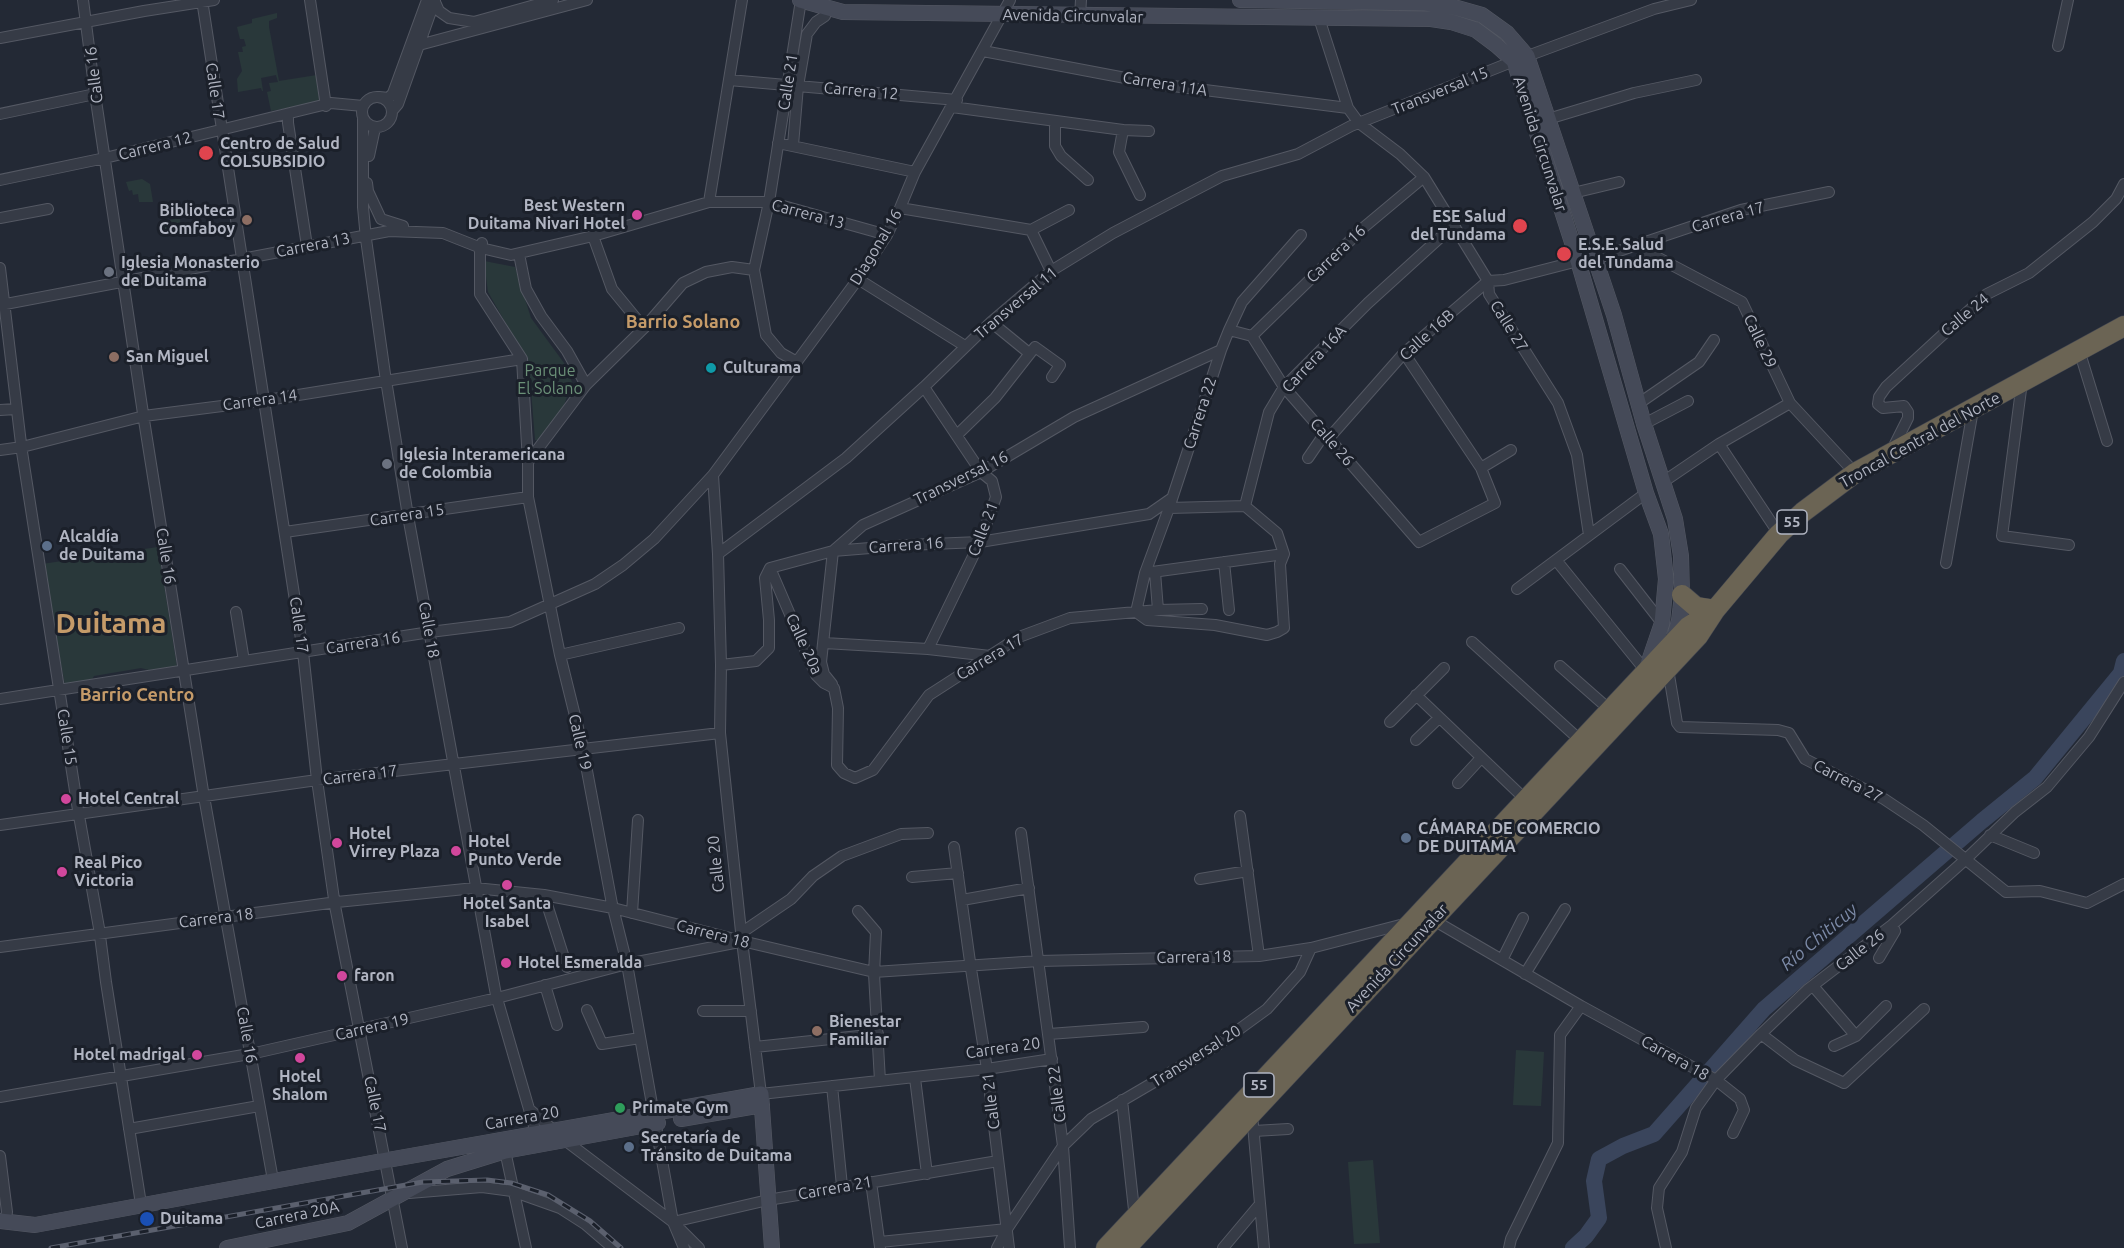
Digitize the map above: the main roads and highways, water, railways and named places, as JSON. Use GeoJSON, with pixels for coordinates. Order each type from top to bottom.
{"type":"FeatureCollection","features":[{"type":"Feature","properties":{"kind":"highway","name":"Troncal Central del Norte"},"geometry":{"type":"LineString","coordinates":[[1715,610],[1779,534],[1828,492],[1855,474],[2124,326]]}},
{"type":"Feature","properties":{"kind":"highway"},"geometry":{"type":"LineString","coordinates":[[1682,595],[1696,607],[1715,610]]}},
{"type":"Feature","properties":{"kind":"highway","name":"Avenida Circunvalar"},"geometry":{"type":"LineString","coordinates":[[1106,1248],[1252,1092],[1422,922],[1643,681],[1673,642],[1688,627],[1715,610]]}},
{"type":"Feature","properties":{"kind":"highway","name":"Avenida Circunvalar"},"geometry":{"type":"LineString","coordinates":[[1458,883],[1526,800],[1581,741],[1643,681],[1668,669],[1698,636],[1715,610]]}},
{"type":"Feature","properties":{"kind":"highway","name":"Avenida Circunvalar"},"geometry":{"type":"LineString","coordinates":[[1131,1243],[1253,1123],[1422,922]]}},
{"type":"Feature","properties":{"kind":"main road","name":"Avenida Circunvalar"},"geometry":{"type":"LineString","coordinates":[[801,0],[843,12],[1431,19],[1451,22],[1476,30],[1520,58],[1595,321],[1660,534],[1666,579],[1662,623],[1643,681]]}},
{"type":"Feature","properties":{"kind":"main road","name":"Avenida Circunvalar"},"geometry":{"type":"LineString","coordinates":[[1240,0],[1424,2],[1482,15],[1507,33],[1548,119],[1614,315],[1638,404],[1675,519],[1680,547],[1682,595],[1679,621],[1668,669]]}},
{"type":"Feature","properties":{"kind":"main road"},"geometry":{"type":"LineString","coordinates":[[1595,321],[1614,315]]}},
{"type":"Feature","properties":{"kind":"main road","name":"Carrera 20"},"geometry":{"type":"LineString","coordinates":[[4,1218],[35,1225],[437,1151],[504,1145],[536,1134],[560,1136],[762,1100]]}},
{"type":"Feature","properties":{"kind":"main road","name":"Calle 20"},"geometry":{"type":"LineString","coordinates":[[762,1100],[772,1248]]}},
{"type":"Feature","properties":{"kind":"main road","name":"Carrera 20A"},"geometry":{"type":"LineString","coordinates":[[226,1248],[292,1242],[348,1223],[447,1169],[504,1145],[560,1136]]}},
{"type":"Feature","properties":{"kind":"main road"},"geometry":{"type":"LineString","coordinates":[[437,1151],[446,1157],[447,1169]]}},
{"type":"Feature","properties":{"kind":"waterway","name":"Río Chiticuy"},"geometry":{"type":"LineString","coordinates":[[1573,1248],[1586,1236],[1599,1218],[1594,1181],[1599,1159],[1623,1146],[1654,1134],[1764,1009],[2035,778],[2121,673],[2124,661]]}},
{"type":"Feature","properties":{"kind":"railway"},"geometry":{"type":"LineString","coordinates":[[51,1248],[423,1182],[487,1180],[511,1183],[548,1195],[590,1221],[621,1248]]}},
{"type":"Feature","properties":{"kind":"place","name":"Centro de Salud COLSUBSIDIO"},"geometry":{"type":"Point","coordinates":[206,153]}},
{"type":"Feature","properties":{"kind":"place","name":"Best Western Duitama Nivari Hotel"},"geometry":{"type":"Point","coordinates":[637,215]}},
{"type":"Feature","properties":{"kind":"place","name":"Biblioteca Comfaboy"},"geometry":{"type":"Point","coordinates":[247,220]}},
{"type":"Feature","properties":{"kind":"place","name":"ESE Salud del Tundama"},"geometry":{"type":"Point","coordinates":[1520,226]}},
{"type":"Feature","properties":{"kind":"place","name":"E.S.E. Salud del Tundama"},"geometry":{"type":"Point","coordinates":[1564,254]}},
{"type":"Feature","properties":{"kind":"place","name":"Iglesia Monasterio de Duitama"},"geometry":{"type":"Point","coordinates":[109,272]}},
{"type":"Feature","properties":{"kind":"place","name":"San Miguel"},"geometry":{"type":"Point","coordinates":[114,357]}},
{"type":"Feature","properties":{"kind":"place","name":"Culturama"},"geometry":{"type":"Point","coordinates":[711,368]}},
{"type":"Feature","properties":{"kind":"place","name":"Iglesia Interamericana de Colombia"},"geometry":{"type":"Point","coordinates":[387,464]}},
{"type":"Feature","properties":{"kind":"place","name":"Alcaldía de Duitama"},"geometry":{"type":"Point","coordinates":[47,546]}},
{"type":"Feature","properties":{"kind":"place","name":"Hotel Central"},"geometry":{"type":"Point","coordinates":[66,799]}},
{"type":"Feature","properties":{"kind":"place","name":"CÁMARA DE COMERCIO DE DUITAMA"},"geometry":{"type":"Point","coordinates":[1406,838]}},
{"type":"Feature","properties":{"kind":"place","name":"Hotel Virrey Plaza"},"geometry":{"type":"Point","coordinates":[337,843]}},
{"type":"Feature","properties":{"kind":"place","name":"Hotel Punto Verde"},"geometry":{"type":"Point","coordinates":[456,851]}},
{"type":"Feature","properties":{"kind":"place","name":"Real Pico Victoria"},"geometry":{"type":"Point","coordinates":[62,872]}},
{"type":"Feature","properties":{"kind":"place","name":"Hotel Santa Isabel"},"geometry":{"type":"Point","coordinates":[507,885]}},
{"type":"Feature","properties":{"kind":"place","name":"Hotel Esmeralda"},"geometry":{"type":"Point","coordinates":[506,963]}},
{"type":"Feature","properties":{"kind":"place","name":"faron"},"geometry":{"type":"Point","coordinates":[342,976]}},
{"type":"Feature","properties":{"kind":"place","name":"Bienestar Familiar"},"geometry":{"type":"Point","coordinates":[817,1031]}},
{"type":"Feature","properties":{"kind":"place","name":"Hotel madrigal"},"geometry":{"type":"Point","coordinates":[197,1055]}},
{"type":"Feature","properties":{"kind":"place","name":"Hotel Shalom"},"geometry":{"type":"Point","coordinates":[300,1058]}},
{"type":"Feature","properties":{"kind":"place","name":"Primate Gym"},"geometry":{"type":"Point","coordinates":[620,1108]}},
{"type":"Feature","properties":{"kind":"place","name":"Secretaría de Tránsito de Duitama"},"geometry":{"type":"Point","coordinates":[629,1147]}},
{"type":"Feature","properties":{"kind":"place","name":"Duitama"},"geometry":{"type":"Point","coordinates":[147,1219]}},
{"type":"Feature","properties":{"kind":"district","name":"Barrio Solano"},"geometry":{"type":"Point","coordinates":[683,322]}},
{"type":"Feature","properties":{"kind":"district","name":"Duitama"},"geometry":{"type":"Point","coordinates":[111,624]}},
{"type":"Feature","properties":{"kind":"district","name":"Barrio Centro"},"geometry":{"type":"Point","coordinates":[137,695]}},
{"type":"Feature","properties":{"kind":"park label","name":"Parque El Solano"},"geometry":{"type":"Point","coordinates":[550,380]}}]}
